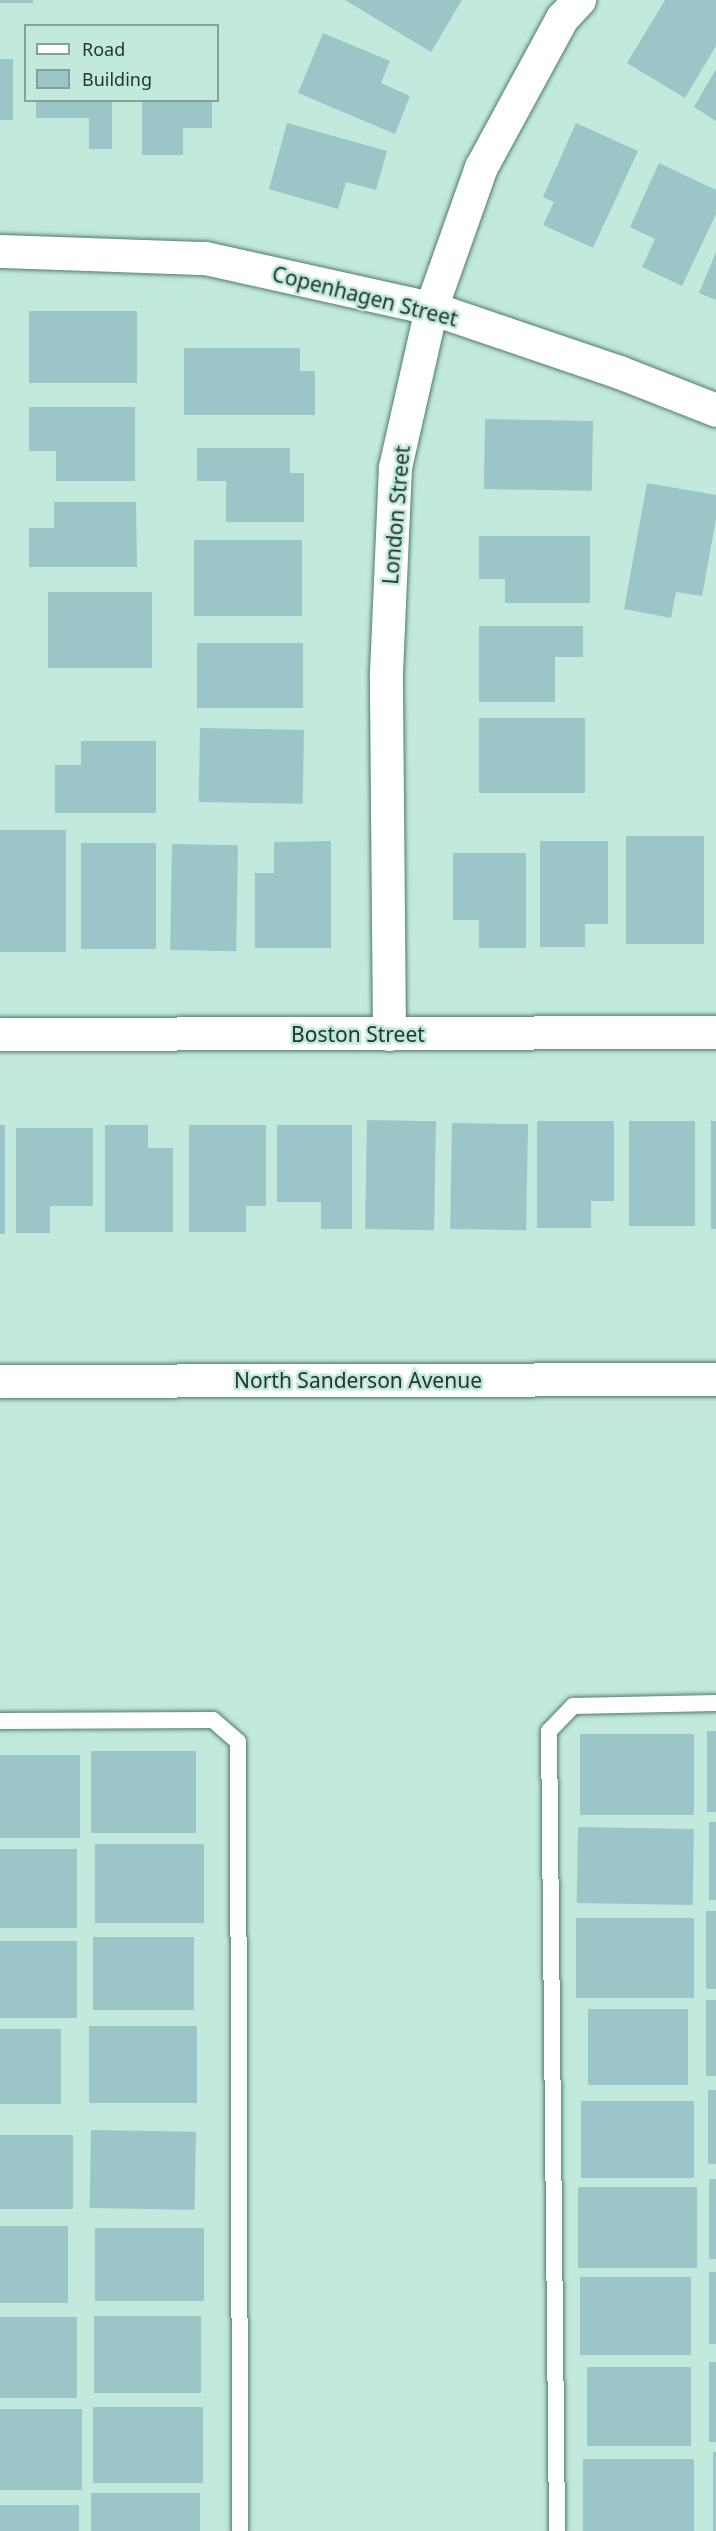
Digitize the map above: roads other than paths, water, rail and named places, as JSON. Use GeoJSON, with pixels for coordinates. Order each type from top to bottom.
{"type":"FeatureCollection","features":[{"type":"Feature","properties":{"kind":"main road","name":"London Street"},"geometry":{"type":"LineString","coordinates":[[389,1034],[386,672],[395,467],[431,308],[481,168],[562,18],[579,0]]}},
{"type":"Feature","properties":{"kind":"main road","name":"Copenhagen Street"},"geometry":{"type":"LineString","coordinates":[[0,251],[205,258],[431,308],[619,372],[716,410]]}},
{"type":"Feature","properties":{"kind":"main road","name":"Boston Street"},"geometry":{"type":"LineString","coordinates":[[0,1034],[716,1032]]}},
{"type":"Feature","properties":{"kind":"main road","name":"North Sanderson Avenue"},"geometry":{"type":"LineString","coordinates":[[0,1381],[716,1379]]}},
{"type":"Feature","properties":{"kind":"lane"},"geometry":{"type":"LineString","coordinates":[[557,2531],[549,1731],[573,1706],[716,1703]]}},
{"type":"Feature","properties":{"kind":"lane"},"geometry":{"type":"LineString","coordinates":[[0,1721],[213,1720],[238,1742],[240,2531]]}}]}
